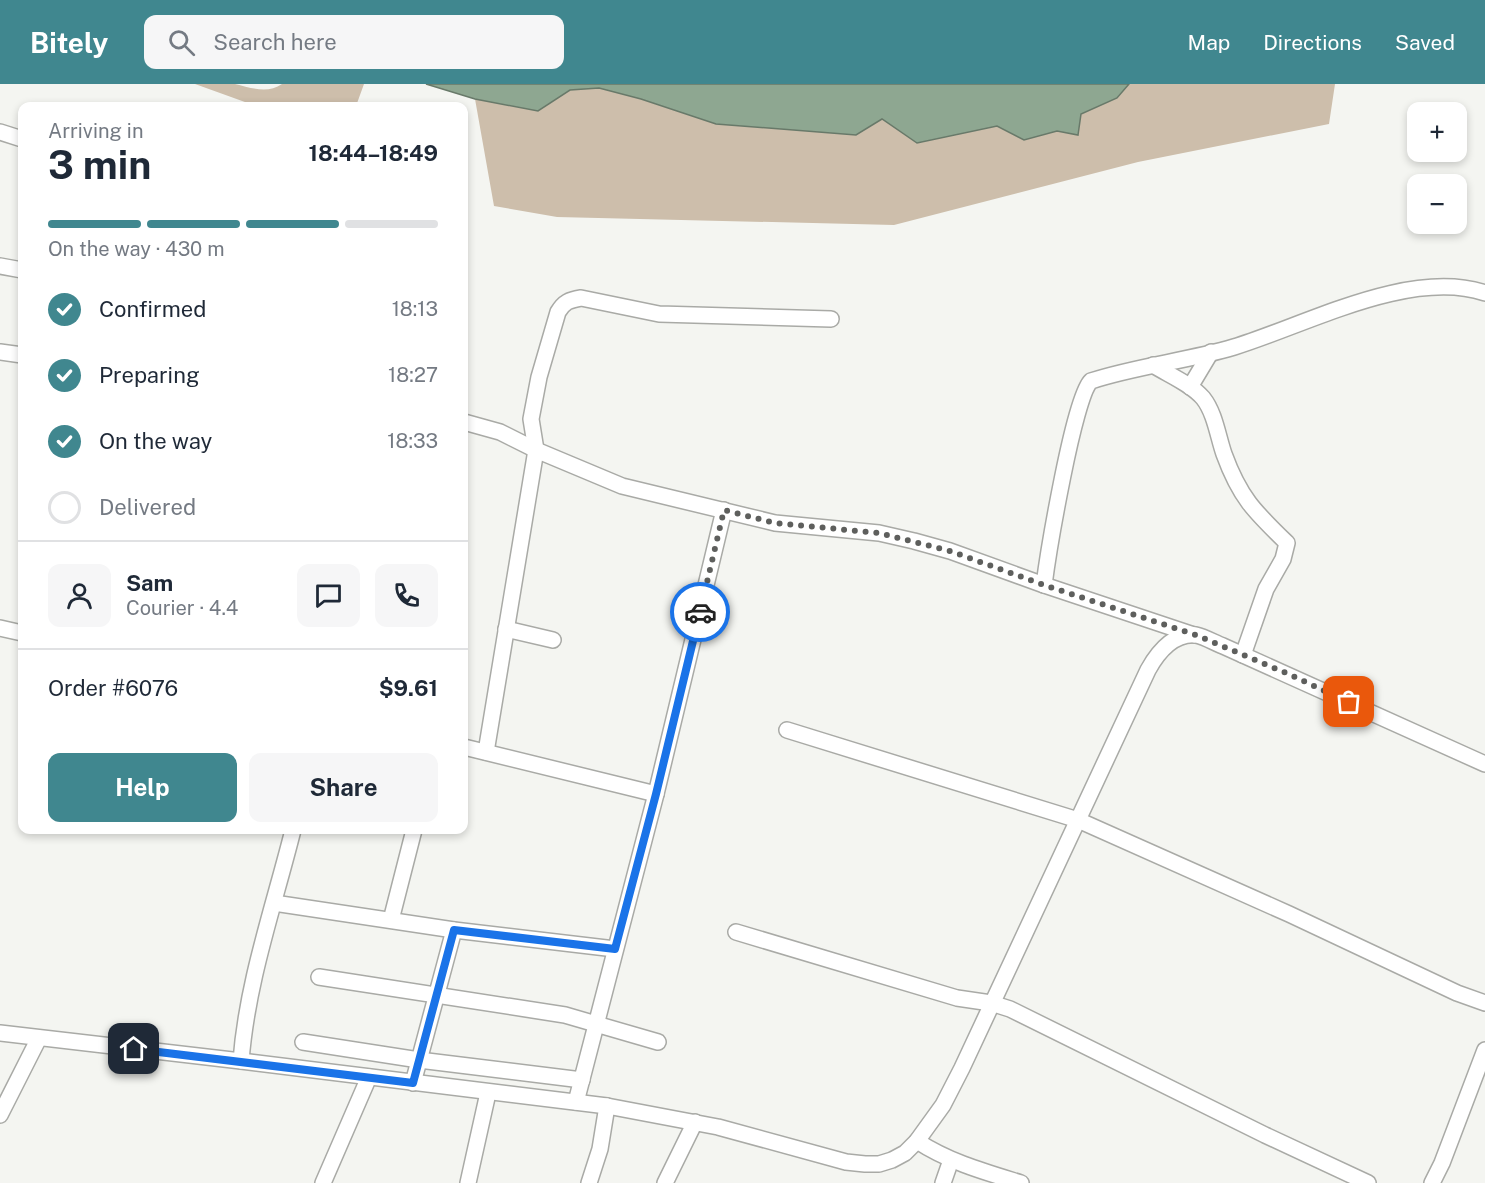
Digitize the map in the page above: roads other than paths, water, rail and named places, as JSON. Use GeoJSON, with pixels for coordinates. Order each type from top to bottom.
{"type":"FeatureCollection","features":[{"type":"Feature","properties":{"kind":"street"},"geometry":{"type":"LineString","coordinates":[[0,132],[18,138]]}},
{"type":"Feature","properties":{"kind":"street"},"geometry":{"type":"LineString","coordinates":[[0,266],[18,269]]}},
{"type":"Feature","properties":{"kind":"street"},"geometry":{"type":"LineString","coordinates":[[1044,585],[1073,428],[1085,386],[1091,381],[1232,347],[1348,305],[1410,290],[1443,287],[1468,288],[1485,293]]}},
{"type":"Feature","properties":{"kind":"street"},"geometry":{"type":"LineString","coordinates":[[486,752],[536,450],[531,419],[539,377],[562,304],[581,298],[659,314],[831,319]]}},
{"type":"Feature","properties":{"kind":"street"},"geometry":{"type":"LineString","coordinates":[[0,352],[18,354]]}},
{"type":"Feature","properties":{"kind":"street"},"geometry":{"type":"LineString","coordinates":[[1190,387],[1210,352]]}},
{"type":"Feature","properties":{"kind":"street"},"geometry":{"type":"LineString","coordinates":[[1153,365],[1190,387],[1203,399],[1234,477],[1248,504],[1287,543],[1283,559],[1266,589],[1243,654]]}},
{"type":"Feature","properties":{"kind":"street"},"geometry":{"type":"LineString","coordinates":[[468,423],[500,432],[536,450],[622,486],[775,523],[879,533],[950,551],[1044,585],[1196,635],[1243,654],[1485,764]]}},
{"type":"Feature","properties":{"kind":"street"},"geometry":{"type":"LineString","coordinates":[[576,1102],[656,794],[724,510]]}},
{"type":"Feature","properties":{"kind":"street"},"geometry":{"type":"LineString","coordinates":[[0,628],[18,632]]}},
{"type":"Feature","properties":{"kind":"street"},"geometry":{"type":"LineString","coordinates":[[506,629],[553,640]]}},
{"type":"Feature","properties":{"kind":"street"},"geometry":{"type":"LineString","coordinates":[[0,1033],[607,1106],[695,1122],[846,1162],[879,1164],[892,1160],[917,1141],[943,1105],[1154,660],[1172,641],[1196,635]]}},
{"type":"Feature","properties":{"kind":"street"},"geometry":{"type":"LineString","coordinates":[[787,730],[1052,814],[1078,820],[1289,914],[1457,993],[1485,1003]]}},
{"type":"Feature","properties":{"kind":"street"},"geometry":{"type":"LineString","coordinates":[[468,748],[656,794]]}},
{"type":"Feature","properties":{"kind":"street"},"geometry":{"type":"LineString","coordinates":[[242,1061],[245,1021],[292,834]]}},
{"type":"Feature","properties":{"kind":"street"},"geometry":{"type":"LineString","coordinates":[[391,920],[413,834]]}},
{"type":"Feature","properties":{"kind":"street"},"geometry":{"type":"LineString","coordinates":[[274,903],[454,930],[615,949]]}},
{"type":"Feature","properties":{"kind":"street"},"geometry":{"type":"LineString","coordinates":[[413,1083],[454,930]]}},
{"type":"Feature","properties":{"kind":"street"},"geometry":{"type":"LineString","coordinates":[[736,932],[957,998],[991,1003],[1032,1019],[1265,1135],[1368,1183]]}},
{"type":"Feature","properties":{"kind":"street"},"geometry":{"type":"LineString","coordinates":[[320,978],[566,1015],[658,1042]]}},
{"type":"Feature","properties":{"kind":"street"},"geometry":{"type":"LineString","coordinates":[[0,1115],[39,1038]]}},
{"type":"Feature","properties":{"kind":"street"},"geometry":{"type":"LineString","coordinates":[[303,1042],[419,1060],[582,1080]]}},
{"type":"Feature","properties":{"kind":"street"},"geometry":{"type":"LineString","coordinates":[[1432,1183],[1442,1163],[1485,1050]]}},
{"type":"Feature","properties":{"kind":"street"},"geometry":{"type":"LineString","coordinates":[[323,1183],[369,1077]]}},
{"type":"Feature","properties":{"kind":"street"},"geometry":{"type":"LineString","coordinates":[[468,1183],[488,1093]]}},
{"type":"Feature","properties":{"kind":"street"},"geometry":{"type":"LineString","coordinates":[[589,1183],[600,1149],[607,1106]]}},
{"type":"Feature","properties":{"kind":"street"},"geometry":{"type":"LineString","coordinates":[[665,1183],[695,1122]]}},
{"type":"Feature","properties":{"kind":"street"},"geometry":{"type":"LineString","coordinates":[[917,1141],[951,1160],[1021,1183]]}},
{"type":"Feature","properties":{"kind":"street"},"geometry":{"type":"LineString","coordinates":[[943,1183],[951,1160]]}}]}
